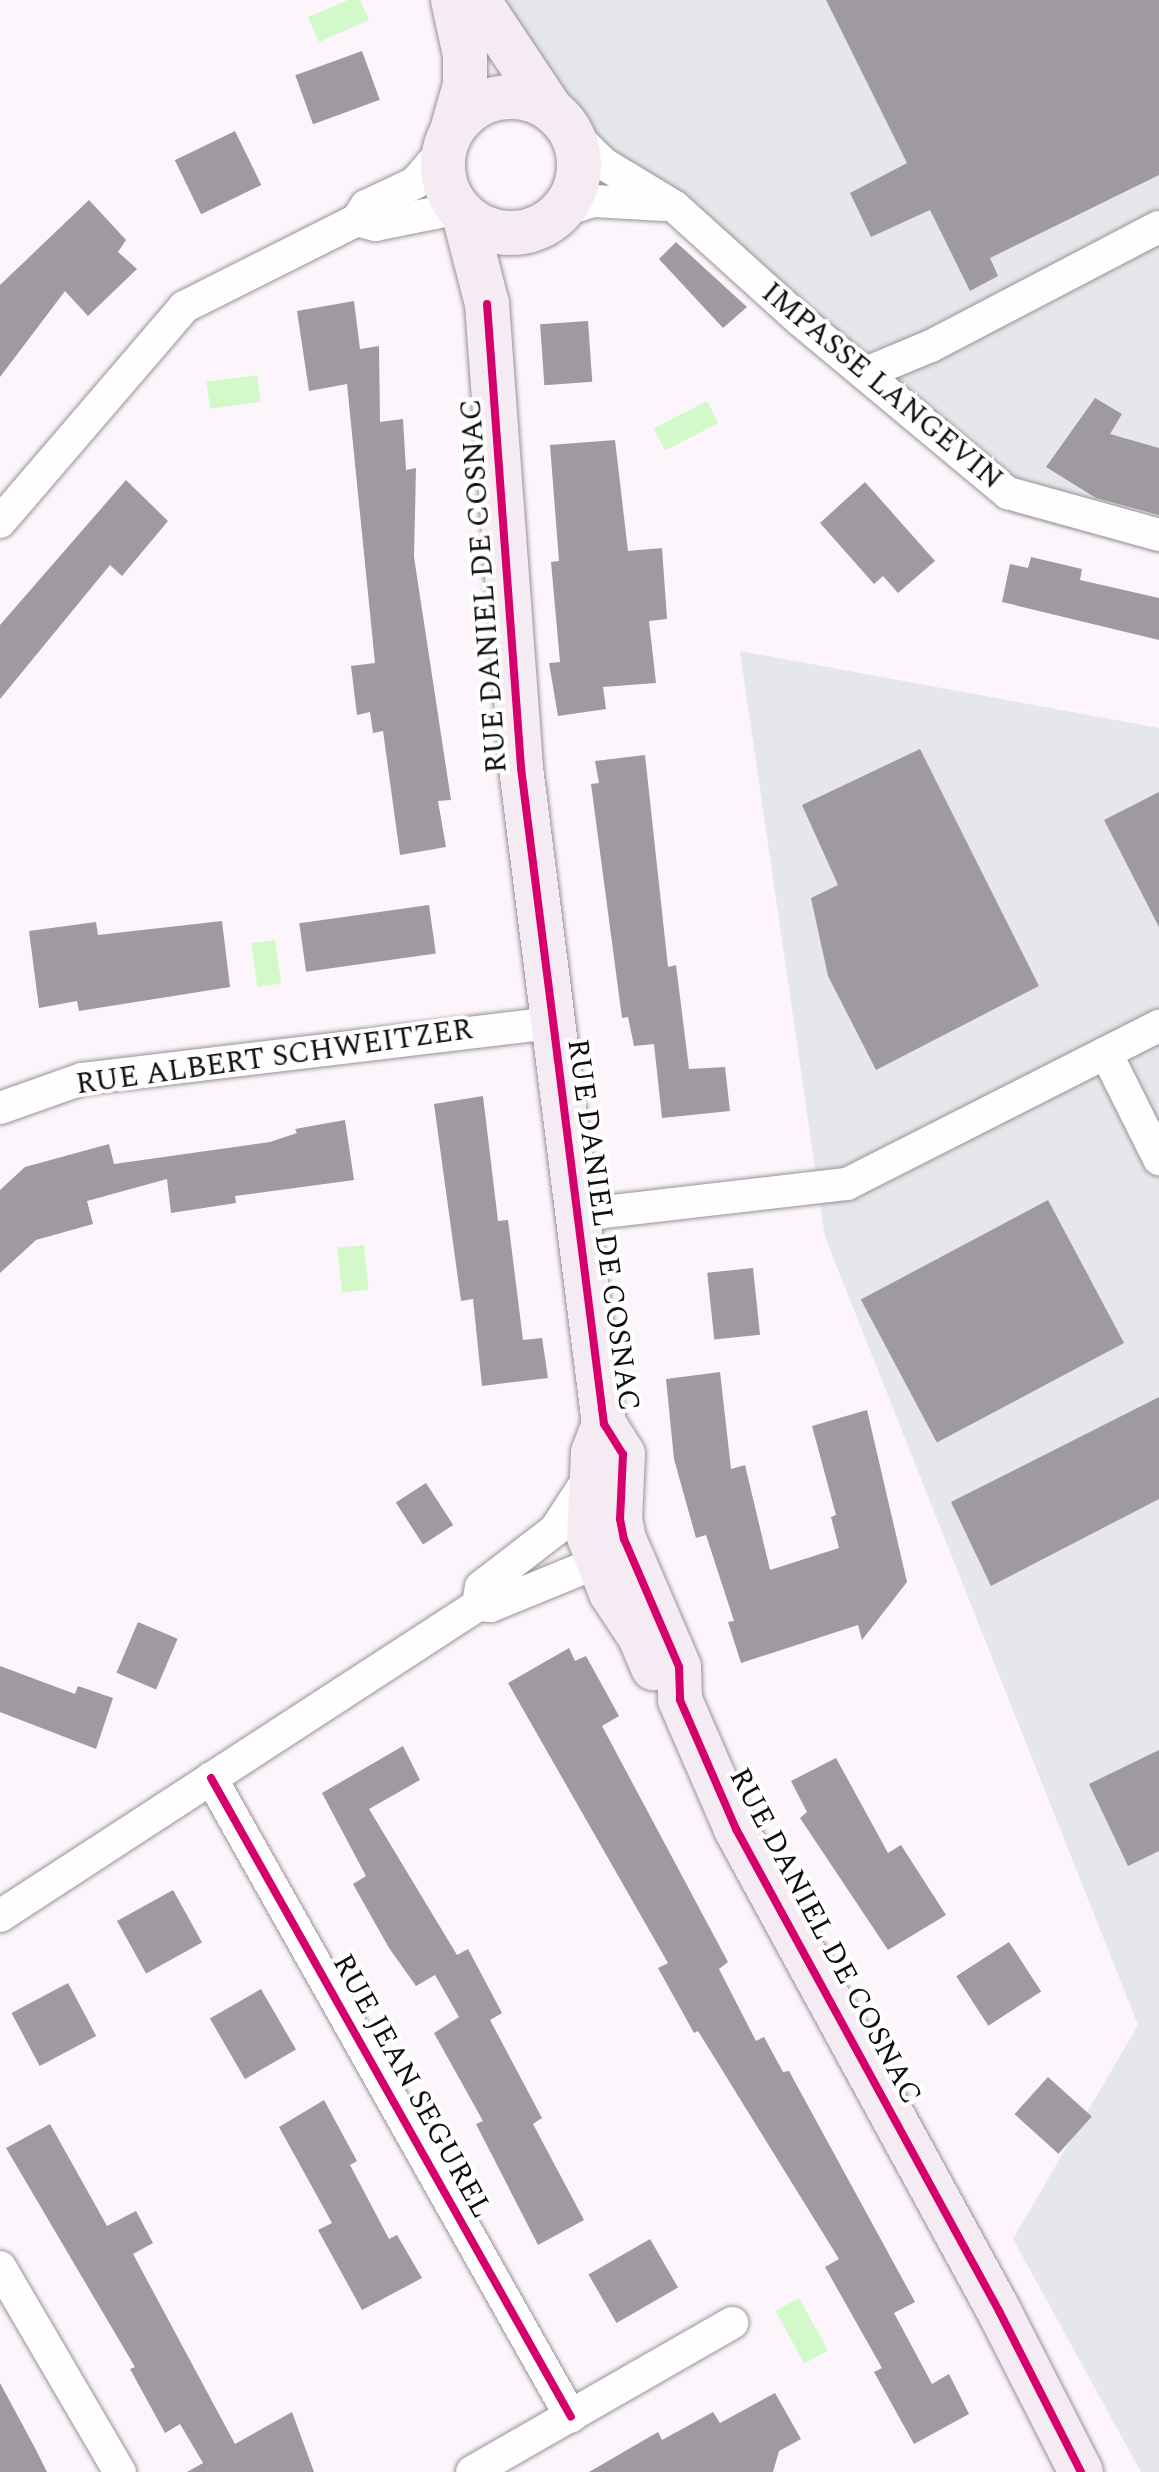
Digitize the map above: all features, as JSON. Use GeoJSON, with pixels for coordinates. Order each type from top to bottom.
{"type":"FeatureCollection","features":[{"type":"Feature","properties":{"kind":"street"},"geometry":{"type":"LineString","coordinates":[[453,0],[465,55],[465,85],[449,138],[443,173],[462,211],[496,232],[520,232],[594,201],[675,207]]}},
{"type":"Feature","properties":{"kind":"street"},"geometry":{"type":"LineString","coordinates":[[478,0],[560,120],[577,150],[578,174],[552,218],[509,265],[487,304]]}},
{"type":"Feature","properties":{"kind":"street"},"geometry":{"type":"LineString","coordinates":[[0,522],[184,307],[357,220],[366,206],[415,183],[470,111],[499,98],[531,100],[560,120]]}},
{"type":"Feature","properties":{"kind":"street","name":"IMPASSE LANGEVIN"},"geometry":{"type":"LineString","coordinates":[[560,120],[604,164],[675,207],[1008,493],[1159,535]]}},
{"type":"Feature","properties":{"kind":"street"},"geometry":{"type":"LineString","coordinates":[[357,220],[375,225],[462,211]]}},
{"type":"Feature","properties":{"kind":"street","name":"RUE DANIEL DE COSNAC"},"geometry":{"type":"LineString","coordinates":[[462,211],[487,304],[521,768],[604,1424],[594,1469],[589,1537],[614,1556]]}},
{"type":"Feature","properties":{"kind":"street"},"geometry":{"type":"LineString","coordinates":[[866,373],[931,346],[1159,227]]}},
{"type":"Feature","properties":{"kind":"street","name":"RUE ALBERT SCHWEITZER"},"geometry":{"type":"LineString","coordinates":[[0,1108],[96,1077],[552,1023]]}},
{"type":"Feature","properties":{"kind":"street"},"geometry":{"type":"LineString","coordinates":[[578,1215],[847,1184],[1159,1026]]}},
{"type":"Feature","properties":{"kind":"street"},"geometry":{"type":"LineString","coordinates":[[1106,1053],[1159,1159]]}},
{"type":"Feature","properties":{"kind":"street","name":"RUE DANIEL DE COSNAC"},"geometry":{"type":"LineString","coordinates":[[604,1424],[623,1454],[620,1519],[614,1556],[657,1677],[680,1700],[736,1829],[784,1924],[999,2311],[1081,2472]]}},
{"type":"Feature","properties":{"kind":"street"},"geometry":{"type":"LineString","coordinates":[[478,1605],[481,1587],[555,1530],[594,1469]]}},
{"type":"Feature","properties":{"kind":"street"},"geometry":{"type":"LineString","coordinates":[[0,1916],[478,1605],[491,1606],[614,1556]]}},
{"type":"Feature","properties":{"kind":"street","name":"RUE JEAN SEGUREL"},"geometry":{"type":"LineString","coordinates":[[211,1778],[571,2417]]}},
{"type":"Feature","properties":{"kind":"street"},"geometry":{"type":"LineString","coordinates":[[0,2267],[120,2472]]}},
{"type":"Feature","properties":{"kind":"street"},"geometry":{"type":"LineString","coordinates":[[472,2472],[732,2323]]}},
{"type":"Feature","properties":{"kind":"shaded area"},"geometry":{"type":"Polygon","coordinates":[[[348,0],[360,0],[369,20],[319,42],[308,17],[348,0]]]}},
{"type":"Feature","properties":{"kind":"shaded area"},"geometry":{"type":"Polygon","coordinates":[[[486,0],[1159,0],[1159,554],[1011,514],[575,123],[486,0]]]}},
{"type":"Feature","properties":{"kind":"shaded area"},"geometry":{"type":"Polygon","coordinates":[[[257,375],[261,402],[210,409],[206,382],[257,375]]]}},
{"type":"Feature","properties":{"kind":"shaded area"},"geometry":{"type":"Polygon","coordinates":[[[707,401],[718,423],[665,451],[654,428],[707,401]]]}},
{"type":"Feature","properties":{"kind":"shaded area"},"geometry":{"type":"Polygon","coordinates":[[[740,651],[1159,728],[1159,2472],[1141,2472],[1013,2239],[1138,2025],[825,1237],[740,651]]]}},
{"type":"Feature","properties":{"kind":"shaded area"},"geometry":{"type":"Polygon","coordinates":[[[275,940],[281,984],[257,987],[251,943],[275,940]]]}},
{"type":"Feature","properties":{"kind":"shaded area"},"geometry":{"type":"Polygon","coordinates":[[[364,1245],[369,1290],[342,1293],[337,1248],[364,1245]]]}},
{"type":"Feature","properties":{"kind":"shaded area"},"geometry":{"type":"Polygon","coordinates":[[[799,2298],[828,2350],[804,2364],[775,2311],[799,2298]]]}},
{"type":"Feature","properties":{"kind":"building"},"geometry":{"type":"Polygon","coordinates":[[[826,0],[1159,0],[1159,175],[990,258],[998,276],[970,291],[930,210],[871,237],[850,193],[907,163],[826,0]]]}},
{"type":"Feature","properties":{"kind":"building"},"geometry":{"type":"Polygon","coordinates":[[[362,51],[380,100],[313,124],[295,75],[362,51]]]}},
{"type":"Feature","properties":{"kind":"building"},"geometry":{"type":"Polygon","coordinates":[[[235,131],[261,185],[201,214],[175,160],[235,131]]]}},
{"type":"Feature","properties":{"kind":"building"},"geometry":{"type":"Polygon","coordinates":[[[89,200],[126,240],[118,252],[137,269],[88,316],[65,291],[0,377],[0,285],[89,200]]]}},
{"type":"Feature","properties":{"kind":"building"},"geometry":{"type":"Polygon","coordinates":[[[676,242],[747,307],[723,328],[659,259],[676,242]]]}},
{"type":"Feature","properties":{"kind":"building"},"geometry":{"type":"Polygon","coordinates":[[[354,301],[360,349],[379,346],[380,422],[403,419],[406,470],[416,468],[414,557],[451,800],[438,801],[446,847],[400,855],[383,731],[373,733],[370,712],[357,715],[351,666],[375,663],[347,384],[309,391],[297,311],[354,301]]]}},
{"type":"Feature","properties":{"kind":"building"},"geometry":{"type":"Polygon","coordinates":[[[588,321],[592,382],[544,385],[540,324],[588,321]]]}},
{"type":"Feature","properties":{"kind":"building"},"geometry":{"type":"Polygon","coordinates":[[[1095,398],[1122,414],[1110,434],[1159,448],[1159,515],[1096,498],[1046,467],[1095,398]]]}},
{"type":"Feature","properties":{"kind":"building"},"geometry":{"type":"Polygon","coordinates":[[[615,440],[628,551],[662,548],[667,619],[649,621],[656,683],[603,687],[606,709],[558,716],[549,663],[560,662],[551,562],[559,561],[550,445],[615,440]]]}},
{"type":"Feature","properties":{"kind":"building"},"geometry":{"type":"Polygon","coordinates":[[[126,480],[168,521],[122,576],[110,565],[0,699],[0,625],[126,480]]]}},
{"type":"Feature","properties":{"kind":"building"},"geometry":{"type":"Polygon","coordinates":[[[865,482],[935,561],[898,593],[883,576],[874,584],[820,523],[865,482]]]}},
{"type":"Feature","properties":{"kind":"building"},"geometry":{"type":"Polygon","coordinates":[[[1031,557],[1082,569],[1080,580],[1159,598],[1159,640],[1002,602],[1010,564],[1028,568],[1031,557]]]}},
{"type":"Feature","properties":{"kind":"building"},"geometry":{"type":"Polygon","coordinates":[[[920,749],[1039,986],[876,1070],[828,976],[811,898],[838,885],[802,805],[920,749]]]}},
{"type":"Feature","properties":{"kind":"building"},"geometry":{"type":"Polygon","coordinates":[[[645,755],[668,967],[676,965],[689,1069],[725,1067],[730,1111],[662,1118],[654,1044],[634,1046],[628,1017],[622,1018],[591,784],[599,783],[595,761],[645,755]]]}},
{"type":"Feature","properties":{"kind":"building"},"geometry":{"type":"Polygon","coordinates":[[[1159,792],[1159,927],[1104,820],[1159,792]]]}},
{"type":"Feature","properties":{"kind":"building"},"geometry":{"type":"Polygon","coordinates":[[[429,905],[436,954],[306,972],[299,923],[429,905]]]}},
{"type":"Feature","properties":{"kind":"building"},"geometry":{"type":"Polygon","coordinates":[[[222,921],[230,987],[79,1011],[77,1001],[39,1008],[29,931],[96,922],[98,935],[222,921]]]}},
{"type":"Feature","properties":{"kind":"building"},"geometry":{"type":"Polygon","coordinates":[[[483,1096],[498,1221],[508,1220],[523,1340],[542,1338],[548,1378],[482,1386],[473,1299],[461,1301],[434,1104],[483,1096]]]}},
{"type":"Feature","properties":{"kind":"building"},"geometry":{"type":"Polygon","coordinates":[[[345,1120],[354,1180],[235,1196],[236,1203],[171,1213],[167,1179],[87,1201],[93,1224],[36,1240],[0,1273],[0,1190],[25,1167],[109,1144],[114,1164],[270,1142],[297,1133],[295,1129],[345,1120]]]}},
{"type":"Feature","properties":{"kind":"building"},"geometry":{"type":"Polygon","coordinates":[[[1048,1200],[1124,1343],[937,1443],[861,1300],[1048,1200]]]}},
{"type":"Feature","properties":{"kind":"building"},"geometry":{"type":"Polygon","coordinates":[[[753,1268],[760,1335],[714,1339],[707,1273],[753,1268]]]}},
{"type":"Feature","properties":{"kind":"building"},"geometry":{"type":"Polygon","coordinates":[[[720,1372],[731,1469],[745,1465],[770,1570],[839,1548],[831,1517],[836,1515],[812,1426],[867,1410],[907,1582],[862,1640],[858,1625],[741,1663],[728,1622],[734,1621],[706,1535],[696,1538],[674,1459],[666,1379],[720,1372]]]}},
{"type":"Feature","properties":{"kind":"building"},"geometry":{"type":"Polygon","coordinates":[[[1159,1397],[1159,1499],[991,1586],[951,1502],[1159,1397]]]}},
{"type":"Feature","properties":{"kind":"building"},"geometry":{"type":"Polygon","coordinates":[[[426,1483],[453,1525],[423,1545],[396,1503],[426,1483]]]}},
{"type":"Feature","properties":{"kind":"building"},"geometry":{"type":"Polygon","coordinates":[[[138,1622],[178,1639],[156,1689],[117,1673],[138,1622]]]}},
{"type":"Feature","properties":{"kind":"building"},"geometry":{"type":"Polygon","coordinates":[[[569,1648],[575,1661],[586,1656],[619,1716],[602,1726],[728,1962],[719,1969],[756,2041],[764,2037],[783,2072],[789,2071],[915,2302],[894,2313],[932,2384],[949,2374],[969,2414],[914,2444],[874,2372],[882,2368],[825,2267],[839,2259],[698,2031],[694,2033],[658,1968],[668,1963],[508,1683],[569,1648]]]}},
{"type":"Feature","properties":{"kind":"building"},"geometry":{"type":"Polygon","coordinates":[[[0,1666],[75,1694],[78,1686],[113,1698],[96,1749],[0,1712],[0,1666]]]}},
{"type":"Feature","properties":{"kind":"building"},"geometry":{"type":"Polygon","coordinates":[[[403,1746],[420,1780],[369,1809],[457,1955],[468,1949],[502,2013],[490,2020],[542,2118],[533,2124],[584,2220],[538,2245],[476,2124],[483,2121],[434,2033],[459,2017],[435,1975],[416,1986],[389,1948],[353,1884],[366,1876],[322,1793],[403,1746]]]}},
{"type":"Feature","properties":{"kind":"building"},"geometry":{"type":"Polygon","coordinates":[[[1159,1750],[1159,1851],[1128,1866],[1089,1784],[1159,1750]]]}},
{"type":"Feature","properties":{"kind":"building"},"geometry":{"type":"Polygon","coordinates":[[[836,1758],[888,1853],[901,1845],[946,1915],[888,1950],[800,1818],[807,1812],[791,1781],[836,1758]]]}},
{"type":"Feature","properties":{"kind":"building"},"geometry":{"type":"Polygon","coordinates":[[[173,1890],[202,1942],[146,1974],[117,1921],[173,1890]]]}},
{"type":"Feature","properties":{"kind":"building"},"geometry":{"type":"Polygon","coordinates":[[[1009,1942],[1041,1991],[988,2026],[956,1976],[1009,1942]]]}},
{"type":"Feature","properties":{"kind":"building"},"geometry":{"type":"Polygon","coordinates":[[[68,1983],[96,2036],[40,2066],[11,2013],[68,1983]]]}},
{"type":"Feature","properties":{"kind":"building"},"geometry":{"type":"Polygon","coordinates":[[[261,1989],[296,2050],[245,2079],[210,2018],[261,1989]]]}},
{"type":"Feature","properties":{"kind":"building"},"geometry":{"type":"Polygon","coordinates":[[[1048,2077],[1092,2116],[1058,2154],[1015,2114],[1048,2077]]]}},
{"type":"Feature","properties":{"kind":"building"},"geometry":{"type":"Polygon","coordinates":[[[324,2100],[357,2161],[350,2165],[389,2239],[397,2235],[422,2278],[362,2310],[318,2230],[332,2223],[279,2127],[324,2100]]]}},
{"type":"Feature","properties":{"kind":"building"},"geometry":{"type":"Polygon","coordinates":[[[50,2124],[107,2226],[136,2211],[153,2243],[133,2254],[235,2444],[292,2412],[314,2472],[187,2472],[203,2463],[180,2424],[165,2433],[130,2369],[135,2367],[6,2148],[50,2124]]]}},
{"type":"Feature","properties":{"kind":"building"},"geometry":{"type":"Polygon","coordinates":[[[650,2239],[678,2287],[617,2323],[589,2274],[650,2239]]]}},
{"type":"Feature","properties":{"kind":"building"},"geometry":{"type":"Polygon","coordinates":[[[0,2383],[35,2448],[47,2472],[0,2472],[0,2383]]]}},
{"type":"Feature","properties":{"kind":"building"},"geometry":{"type":"Polygon","coordinates":[[[775,2393],[801,2439],[779,2451],[773,2472],[589,2472],[658,2432],[662,2440],[713,2412],[720,2423],[775,2393]]]}},
{"type":"Feature","properties":{"kind":"cycle path"},"geometry":{"type":"LineString","coordinates":[[487,304],[521,768],[604,1424],[623,1454],[620,1519],[624,1539],[679,1667],[680,1700],[736,1829],[999,2311],[1081,2472]]}},
{"type":"Feature","properties":{"kind":"cycle path"},"geometry":{"type":"LineString","coordinates":[[211,1778],[571,2417]]}}]}
